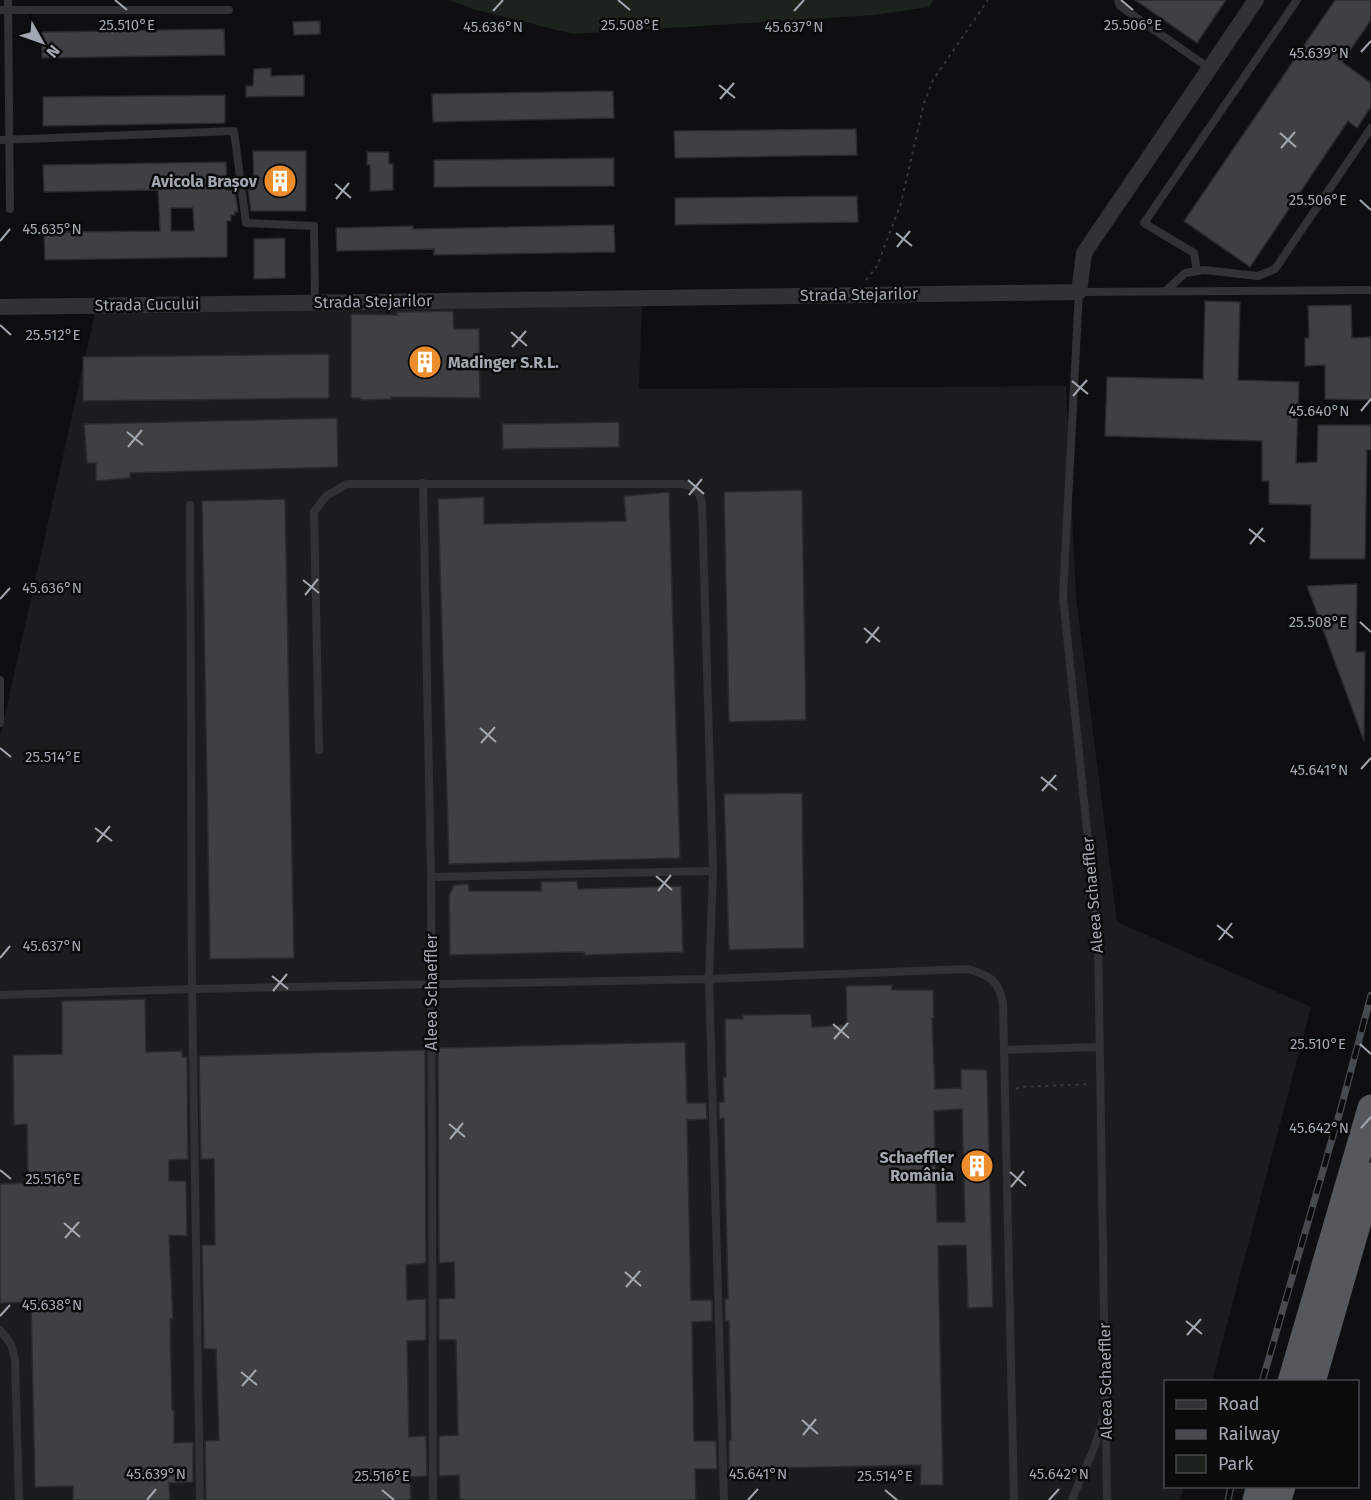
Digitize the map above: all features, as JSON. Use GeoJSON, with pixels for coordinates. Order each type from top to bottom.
{"type":"FeatureCollection","features":[{"type":"Feature","properties":{"kind":"highway"},"geometry":{"type":"LineString","coordinates":[[1292,1380],[1371,1108]]}},
{"type":"Feature","properties":{"kind":"highway"},"geometry":{"type":"LineString","coordinates":[[1313,1380],[1371,1176]]}},
{"type":"Feature","properties":{"kind":"street"},"geometry":{"type":"LineString","coordinates":[[1079,292],[1083,253],[1256,0]]}},
{"type":"Feature","properties":{"kind":"street","name":"Strada Stejarilor"},"geometry":{"type":"LineString","coordinates":[[294,302],[1079,292]]}},
{"type":"Feature","properties":{"kind":"street","name":"Strada Cucului"},"geometry":{"type":"LineString","coordinates":[[0,307],[294,302]]}},
{"type":"Feature","properties":{"kind":"lane"},"geometry":{"type":"LineString","coordinates":[[8,0],[4,10],[5,140],[10,209]]}},
{"type":"Feature","properties":{"kind":"lane"},"geometry":{"type":"LineString","coordinates":[[1118,0],[1120,6],[1209,69]]}},
{"type":"Feature","properties":{"kind":"lane"},"geometry":{"type":"LineString","coordinates":[[1197,271],[1194,253],[1144,223],[1297,0]]}},
{"type":"Feature","properties":{"kind":"lane"},"geometry":{"type":"LineString","coordinates":[[4,10],[229,10]]}},
{"type":"Feature","properties":{"kind":"lane"},"geometry":{"type":"LineString","coordinates":[[1166,291],[1185,273],[1197,271],[1258,276],[1275,269],[1371,128]]}},
{"type":"Feature","properties":{"kind":"lane"},"geometry":{"type":"LineString","coordinates":[[5,140],[234,131],[246,223],[314,226],[315,302]]}},
{"type":"Feature","properties":{"kind":"lane"},"geometry":{"type":"LineString","coordinates":[[1079,292],[1371,290]]}},
{"type":"Feature","properties":{"kind":"lane","name":"Aleea Schaeffler"},"geometry":{"type":"LineString","coordinates":[[1079,292],[1063,596],[1098,939],[1107,1500]]}},
{"type":"Feature","properties":{"kind":"lane"},"geometry":{"type":"LineString","coordinates":[[319,750],[314,512],[326,496],[348,484],[423,483],[683,484],[699,492],[702,503],[713,871],[709,979],[724,1500]]}},
{"type":"Feature","properties":{"kind":"lane","name":"Aleea Schaeffler"},"geometry":{"type":"LineString","coordinates":[[423,483],[431,877],[434,1500]]}},
{"type":"Feature","properties":{"kind":"lane"},"geometry":{"type":"LineString","coordinates":[[190,505],[192,989],[200,1500]]}},
{"type":"Feature","properties":{"kind":"lane"},"geometry":{"type":"LineString","coordinates":[[0,680],[0,723]]}},
{"type":"Feature","properties":{"kind":"lane"},"geometry":{"type":"LineString","coordinates":[[431,877],[713,871]]}},
{"type":"Feature","properties":{"kind":"lane"},"geometry":{"type":"LineString","coordinates":[[0,995],[709,979],[968,969],[989,976],[1000,987],[1003,1003],[1014,1500]]}},
{"type":"Feature","properties":{"kind":"lane"},"geometry":{"type":"LineString","coordinates":[[1004,1050],[1099,1047]]}},
{"type":"Feature","properties":{"kind":"lane"},"geometry":{"type":"LineString","coordinates":[[0,1330],[11,1344],[15,1359],[18,1500]]}},
{"type":"Feature","properties":{"kind":"lane"},"geometry":{"type":"LineString","coordinates":[[1072,1500],[1082,1473],[1093,1454],[1105,1408]]}},
{"type":"Feature","properties":{"kind":"path"},"geometry":{"type":"LineString","coordinates":[[854,294],[877,266],[901,203],[924,103],[933,80],[988,0]]}},
{"type":"Feature","properties":{"kind":"path"},"geometry":{"type":"LineString","coordinates":[[1005,1094],[1020,1087],[1100,1083]]}},
{"type":"Feature","properties":{"kind":"shaded area"},"geometry":{"type":"Polygon","coordinates":[[[642,302],[639,389],[1066,386],[1076,597],[1117,922],[1311,1007],[1212,1380],[1164,1380],[1164,1488],[1184,1488],[1180,1500],[0,1500],[0,737],[95,313],[642,302]]]}},
{"type":"Feature","properties":{"kind":"green space"},"geometry":{"type":"Polygon","coordinates":[[[449,0],[934,0],[929,7],[874,15],[573,34],[473,9],[449,0]]]}},
{"type":"Feature","properties":{"kind":"building"},"geometry":{"type":"Polygon","coordinates":[[[1135,0],[1226,0],[1197,43],[1135,0]]]}},
{"type":"Feature","properties":{"kind":"building"},"geometry":{"type":"Polygon","coordinates":[[[1335,0],[1371,0],[1371,20],[1342,62],[1371,83],[1371,107],[1357,128],[1348,121],[1250,267],[1184,221],[1335,0]]]}},
{"type":"Feature","properties":{"kind":"building"},"geometry":{"type":"Polygon","coordinates":[[[320,21],[320,34],[294,35],[293,22],[320,21]]]}},
{"type":"Feature","properties":{"kind":"building"},"geometry":{"type":"Polygon","coordinates":[[[224,29],[225,55],[42,58],[42,32],[224,29]]]}},
{"type":"Feature","properties":{"kind":"building"},"geometry":{"type":"Polygon","coordinates":[[[271,68],[271,76],[304,75],[304,96],[246,97],[246,86],[253,86],[254,69],[271,68]]]}},
{"type":"Feature","properties":{"kind":"building"},"geometry":{"type":"Polygon","coordinates":[[[613,91],[614,118],[433,122],[432,94],[613,91]]]}},
{"type":"Feature","properties":{"kind":"building"},"geometry":{"type":"Polygon","coordinates":[[[225,95],[225,123],[43,126],[43,97],[225,95]]]}},
{"type":"Feature","properties":{"kind":"building"},"geometry":{"type":"Polygon","coordinates":[[[856,129],[857,155],[675,158],[674,131],[856,129]]]}},
{"type":"Feature","properties":{"kind":"building","name":"Avicola Brașov"},"geometry":{"type":"Polygon","coordinates":[[[253,151],[306,151],[306,211],[251,211],[248,190],[254,189],[253,151]]]}},
{"type":"Feature","properties":{"kind":"building"},"geometry":{"type":"Polygon","coordinates":[[[367,152],[389,152],[389,164],[393,164],[393,190],[370,191],[370,165],[367,165],[367,152]]]}},
{"type":"Feature","properties":{"kind":"building"},"geometry":{"type":"Polygon","coordinates":[[[614,158],[614,186],[434,187],[434,160],[614,158]]]}},
{"type":"Feature","properties":{"kind":"building"},"geometry":{"type":"Polygon","coordinates":[[[226,162],[227,190],[235,190],[238,212],[231,215],[231,221],[227,221],[227,257],[45,260],[44,232],[160,231],[158,190],[44,192],[43,165],[226,162]],[[171,208],[171,231],[194,231],[193,208],[171,208]]]}},
{"type":"Feature","properties":{"kind":"building"},"geometry":{"type":"Polygon","coordinates":[[[857,196],[858,222],[675,225],[675,198],[857,196]]]}},
{"type":"Feature","properties":{"kind":"building"},"geometry":{"type":"Polygon","coordinates":[[[614,225],[615,252],[434,255],[434,249],[337,251],[336,228],[413,226],[413,229],[614,225]]]}},
{"type":"Feature","properties":{"kind":"building"},"geometry":{"type":"Polygon","coordinates":[[[285,238],[285,278],[254,279],[254,239],[285,238]]]}},
{"type":"Feature","properties":{"kind":"building"},"geometry":{"type":"Polygon","coordinates":[[[1205,301],[1240,302],[1238,380],[1299,382],[1296,463],[1317,462],[1318,425],[1371,425],[1371,450],[1367,450],[1365,559],[1310,559],[1311,505],[1269,504],[1269,481],[1262,481],[1262,441],[1105,436],[1107,377],[1203,379],[1205,301]]]}},
{"type":"Feature","properties":{"kind":"building"},"geometry":{"type":"Polygon","coordinates":[[[1351,305],[1352,338],[1371,337],[1371,400],[1325,399],[1325,365],[1305,366],[1305,338],[1309,338],[1308,306],[1351,305]]]}},
{"type":"Feature","properties":{"kind":"building"},"geometry":{"type":"Polygon","coordinates":[[[453,311],[454,329],[479,329],[480,398],[391,397],[391,399],[360,400],[360,398],[351,398],[351,314],[397,315],[397,312],[453,311]]]}},
{"type":"Feature","properties":{"kind":"building"},"geometry":{"type":"Polygon","coordinates":[[[329,354],[329,398],[83,401],[83,357],[329,354]]]}},
{"type":"Feature","properties":{"kind":"building"},"geometry":{"type":"Polygon","coordinates":[[[337,418],[338,467],[130,473],[130,478],[96,481],[96,463],[87,463],[84,424],[337,418]]]}},
{"type":"Feature","properties":{"kind":"building"},"geometry":{"type":"Polygon","coordinates":[[[619,422],[619,447],[503,449],[502,424],[619,422]]]}},
{"type":"Feature","properties":{"kind":"building"},"geometry":{"type":"Polygon","coordinates":[[[802,490],[806,720],[729,722],[724,492],[802,490]]]}},
{"type":"Feature","properties":{"kind":"building"},"geometry":{"type":"Polygon","coordinates":[[[669,492],[680,858],[449,864],[438,499],[484,497],[484,524],[626,521],[624,496],[669,492]]]}},
{"type":"Feature","properties":{"kind":"building"},"geometry":{"type":"Polygon","coordinates":[[[285,499],[294,958],[210,959],[202,501],[285,499]]]}},
{"type":"Feature","properties":{"kind":"building"},"geometry":{"type":"Polygon","coordinates":[[[1357,584],[1356,652],[1365,652],[1364,741],[1307,586],[1357,584]]]}},
{"type":"Feature","properties":{"kind":"building"},"geometry":{"type":"Polygon","coordinates":[[[802,793],[804,948],[729,950],[724,794],[802,793]]]}},
{"type":"Feature","properties":{"kind":"building"},"geometry":{"type":"Polygon","coordinates":[[[577,881],[578,889],[681,886],[683,952],[450,955],[449,896],[454,885],[468,884],[469,891],[541,891],[541,882],[577,881]]]}},
{"type":"Feature","properties":{"kind":"building"},"geometry":{"type":"Polygon","coordinates":[[[892,985],[892,990],[933,990],[935,1089],[961,1088],[961,1069],[987,1070],[993,1307],[968,1308],[966,1245],[938,1246],[943,1485],[920,1485],[921,1465],[729,1469],[729,1440],[731,1440],[729,1321],[725,1321],[725,1299],[728,1299],[724,1118],[719,1119],[719,1102],[724,1102],[723,1077],[726,1077],[725,1019],[743,1019],[743,1015],[811,1014],[812,1027],[847,1025],[846,986],[892,985]],[[962,1109],[934,1111],[937,1222],[965,1222],[962,1109]]]}},
{"type":"Feature","properties":{"kind":"building"},"geometry":{"type":"Polygon","coordinates":[[[145,999],[146,1052],[182,1051],[182,1057],[187,1057],[188,1159],[169,1160],[169,1181],[186,1181],[187,1236],[169,1235],[173,1319],[170,1319],[174,1443],[193,1442],[193,1482],[169,1483],[170,1500],[73,1500],[73,1486],[35,1487],[31,1302],[0,1303],[0,1184],[28,1183],[27,1124],[14,1125],[13,1055],[62,1054],[62,1001],[145,999]]]}},
{"type":"Feature","properties":{"kind":"building"},"geometry":{"type":"Polygon","coordinates":[[[685,1042],[687,1103],[706,1103],[707,1119],[687,1120],[691,1300],[712,1300],[712,1321],[692,1322],[694,1441],[716,1441],[717,1469],[695,1469],[696,1500],[460,1500],[459,1475],[439,1476],[439,1436],[458,1435],[456,1340],[439,1340],[439,1299],[455,1298],[454,1262],[439,1263],[438,1048],[685,1042]]]}},
{"type":"Feature","properties":{"kind":"building"},"geometry":{"type":"Polygon","coordinates":[[[425,1050],[426,1263],[406,1265],[407,1300],[426,1299],[426,1340],[407,1341],[409,1437],[426,1436],[427,1476],[410,1477],[411,1500],[206,1500],[205,1441],[219,1440],[216,1349],[204,1349],[202,1245],[215,1245],[214,1159],[201,1159],[199,1056],[425,1050]]]}},
{"type":"Feature","properties":{"kind":"railway"},"geometry":{"type":"LineString","coordinates":[[1263,1380],[1371,995]]}},
{"type":"Feature","properties":{"kind":"railway"},"geometry":{"type":"LineString","coordinates":[[1228,1500],[1231,1488]]}},
{"type":"Feature","properties":{"kind":"place","name":"Avicola Brașov"},"geometry":{"type":"Point","coordinates":[280,181]}},
{"type":"Feature","properties":{"kind":"place","name":"Madinger S.R.L."},"geometry":{"type":"Point","coordinates":[425,362]}},
{"type":"Feature","properties":{"kind":"place","name":"Schaeffler România"},"geometry":{"type":"Point","coordinates":[977,1166]}}]}
